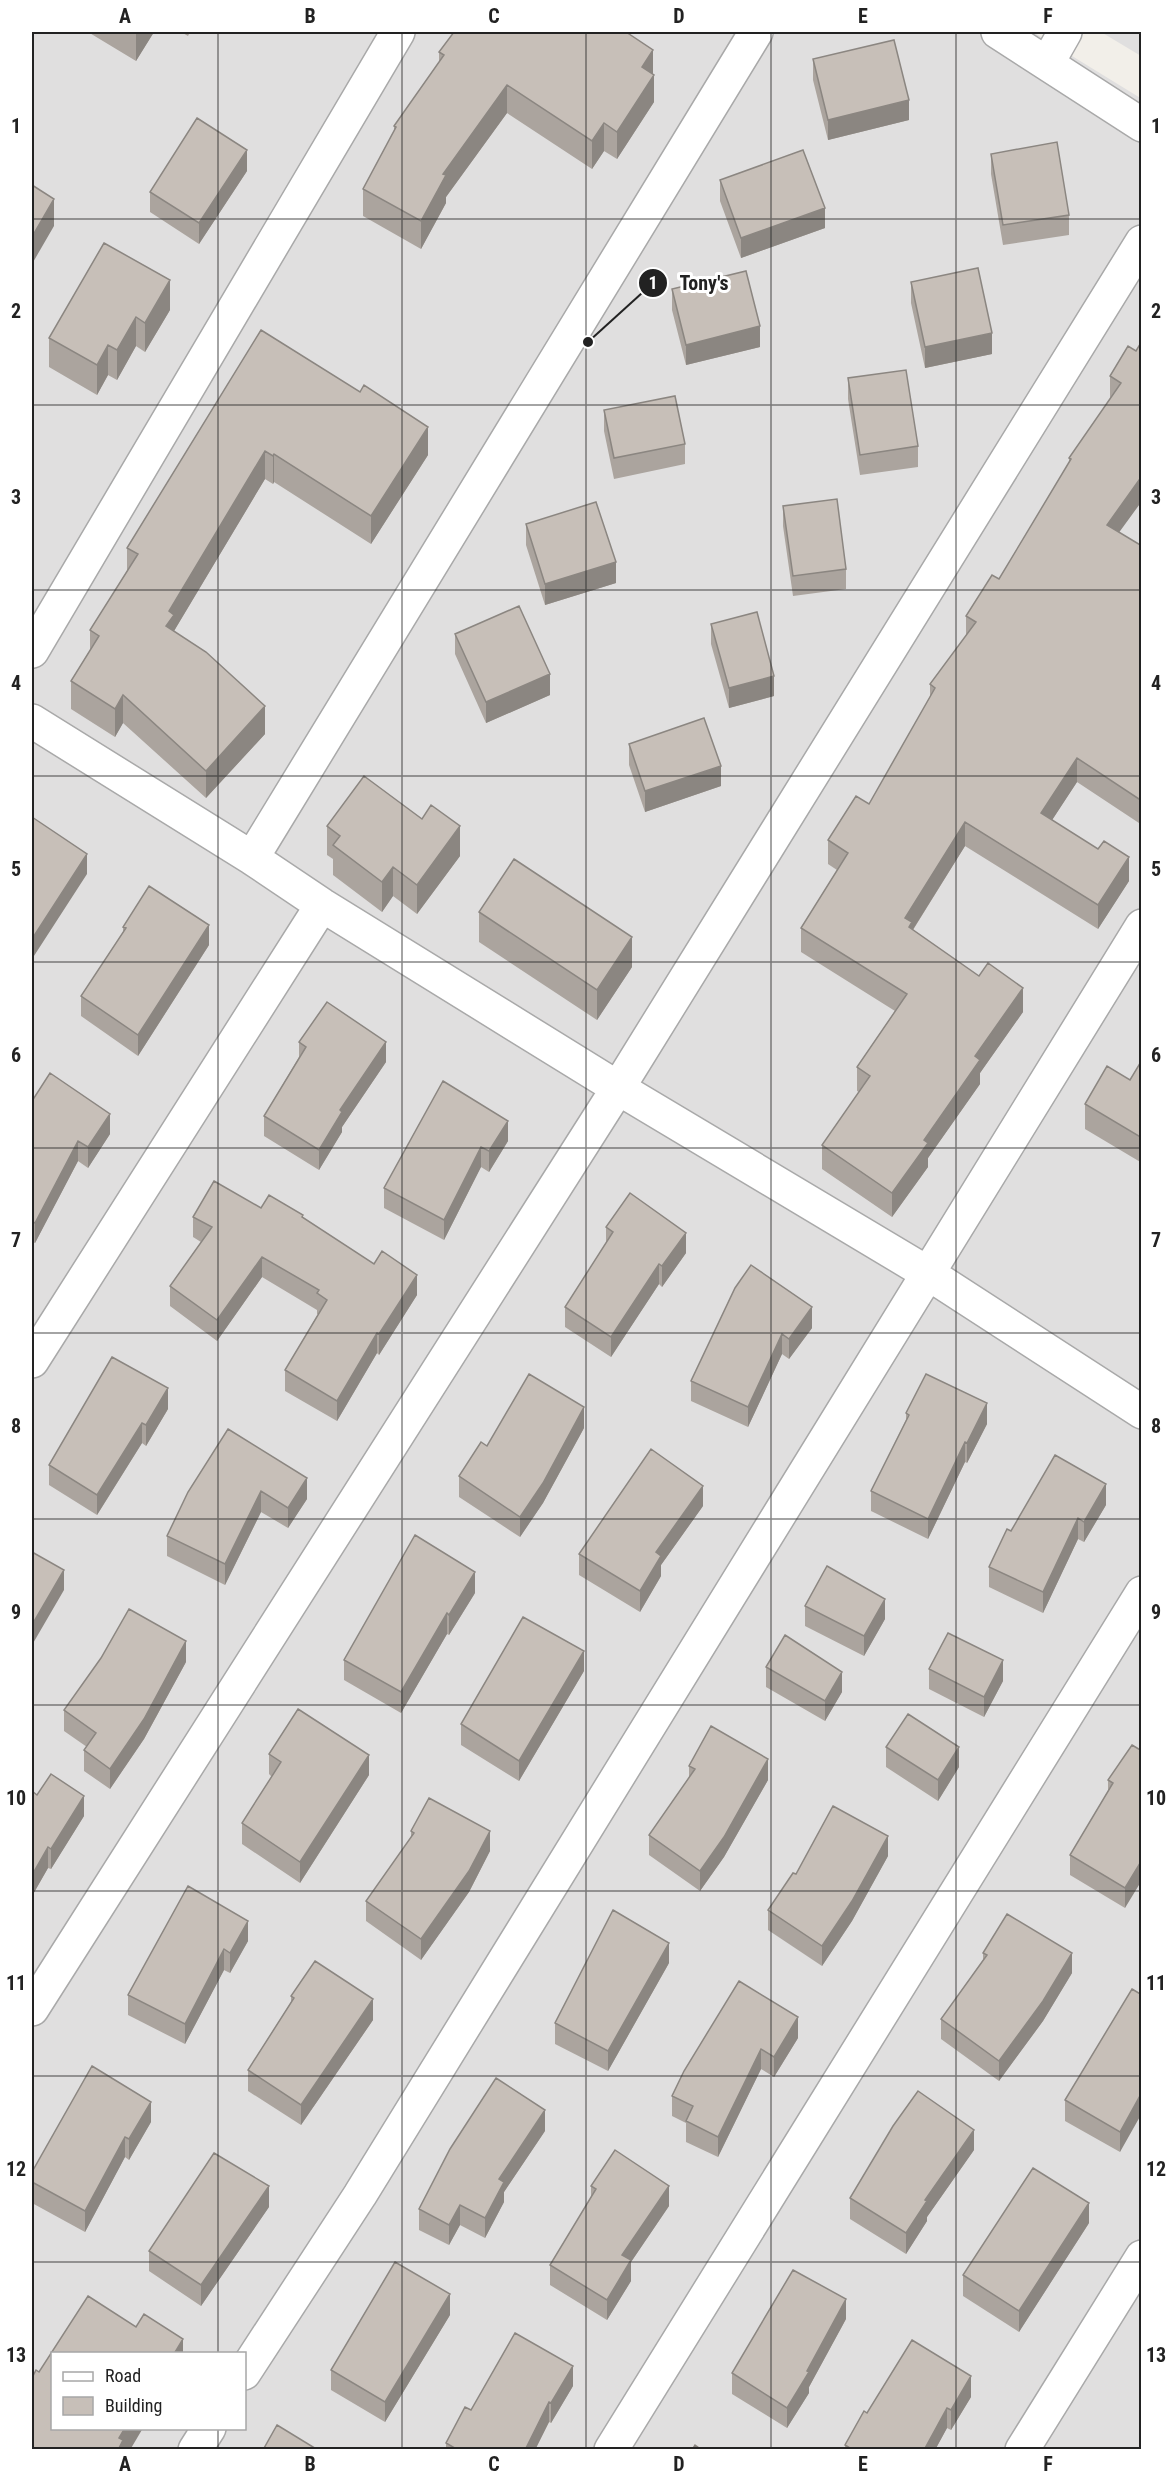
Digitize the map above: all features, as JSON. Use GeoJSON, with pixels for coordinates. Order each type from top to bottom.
{"type":"FeatureCollection","features":[{"type":"Feature","properties":{"kind":"street"},"geometry":{"type":"LineString","coordinates":[[32,651],[398,32]]}},
{"type":"Feature","properties":{"kind":"street"},"geometry":{"type":"LineString","coordinates":[[252,858],[756,32]]}},
{"type":"Feature","properties":{"kind":"street"},"geometry":{"type":"LineString","coordinates":[[998,32],[1048,62],[1142,125]]}},
{"type":"Feature","properties":{"kind":"street"},"geometry":{"type":"LineString","coordinates":[[1048,62],[1065,32]]}},
{"type":"Feature","properties":{"kind":"street"},"geometry":{"type":"LineString","coordinates":[[32,2009],[618,1088],[1142,242]]}},
{"type":"Feature","properties":{"kind":"street"},"geometry":{"type":"LineString","coordinates":[[32,722],[618,1088],[929,1274],[1142,1412]]}},
{"type":"Feature","properties":{"kind":"street"},"geometry":{"type":"LineString","coordinates":[[32,1361],[322,905]]}},
{"type":"Feature","properties":{"kind":"street"},"geometry":{"type":"LineString","coordinates":[[246,2370],[366,2185],[1142,926]]}},
{"type":"Feature","properties":{"kind":"street"},"geometry":{"type":"LineString","coordinates":[[611,2450],[1142,1593]]}},
{"type":"Feature","properties":{"kind":"street"},"geometry":{"type":"LineString","coordinates":[[1022,2450],[1142,2257]]}},
{"type":"Feature","properties":{"kind":"street"},"geometry":{"type":"LineString","coordinates":[[195,2450],[207,2430]]}},
{"type":"Feature","properties":{"kind":"shaded area"},"geometry":{"type":"Polygon","coordinates":[[[32,32],[1033,32],[1142,99],[1141,2449],[32,2450],[32,32]]]}},
{"type":"Feature","properties":{"kind":"shaded area"},"geometry":{"type":"Polygon","coordinates":[[[1101,32],[1141,32],[1141,56],[1101,32]]]}},
{"type":"Feature","properties":{"kind":"building"},"geometry":{"type":"Polygon","coordinates":[[[454,32],[626,32],[653,50],[642,67],[654,75],[617,132],[604,123],[592,141],[507,85],[443,174],[446,175],[421,221],[363,189],[396,127],[394,126],[444,55],[439,52],[454,32]]]}},
{"type":"Feature","properties":{"kind":"building"},"geometry":{"type":"Polygon","coordinates":[[[894,40],[909,100],[828,120],[813,59],[894,40]]]}},
{"type":"Feature","properties":{"kind":"building"},"geometry":{"type":"Polygon","coordinates":[[[197,118],[247,150],[199,223],[150,192],[197,118]]]}},
{"type":"Feature","properties":{"kind":"building"},"geometry":{"type":"Polygon","coordinates":[[[1057,142],[1069,215],[1003,225],[991,154],[1057,142]]]}},
{"type":"Feature","properties":{"kind":"building"},"geometry":{"type":"Polygon","coordinates":[[[803,150],[825,208],[741,238],[720,180],[803,150]]]}},
{"type":"Feature","properties":{"kind":"building"},"geometry":{"type":"Polygon","coordinates":[[[32,185],[54,199],[32,237],[32,185]]]}},
{"type":"Feature","properties":{"kind":"building"},"geometry":{"type":"Polygon","coordinates":[[[104,243],[170,280],[145,323],[136,317],[117,350],[108,345],[97,365],[49,338],[104,243]]]}},
{"type":"Feature","properties":{"kind":"building"},"geometry":{"type":"Polygon","coordinates":[[[978,268],[992,333],[925,347],[911,282],[978,268]]]}},
{"type":"Feature","properties":{"kind":"building"},"geometry":{"type":"Polygon","coordinates":[[[746,271],[760,326],[686,345],[672,289],[746,271]]]}},
{"type":"Feature","properties":{"kind":"building"},"geometry":{"type":"Polygon","coordinates":[[[261,330],[360,392],[364,385],[428,427],[371,516],[274,454],[273,456],[265,451],[169,611],[174,615],[166,626],[206,652],[265,706],[206,771],[123,695],[115,709],[71,681],[99,636],[90,630],[138,554],[127,548],[261,330]]]}},
{"type":"Feature","properties":{"kind":"building"},"geometry":{"type":"Polygon","coordinates":[[[1142,341],[1142,476],[1107,525],[1142,546],[1142,801],[1077,758],[1041,813],[1098,849],[1104,841],[1129,857],[1098,905],[965,822],[905,918],[912,922],[909,927],[979,976],[988,963],[1023,988],[975,1056],[980,1060],[924,1140],[928,1143],[892,1193],[822,1145],[870,1076],[857,1067],[907,994],[801,928],[848,853],[828,840],[856,796],[869,804],[935,688],[930,684],[976,622],[966,616],[992,575],[999,579],[1071,459],[1069,458],[1121,383],[1110,376],[1128,346],[1136,351],[1142,341]]]}},
{"type":"Feature","properties":{"kind":"building"},"geometry":{"type":"Polygon","coordinates":[[[906,370],[918,446],[860,455],[848,378],[906,370]]]}},
{"type":"Feature","properties":{"kind":"building"},"geometry":{"type":"Polygon","coordinates":[[[675,396],[685,444],[614,458],[604,410],[675,396]]]}},
{"type":"Feature","properties":{"kind":"building"},"geometry":{"type":"Polygon","coordinates":[[[837,499],[846,569],[793,576],[783,506],[837,499]]]}},
{"type":"Feature","properties":{"kind":"building"},"geometry":{"type":"Polygon","coordinates":[[[596,502],[616,562],[545,584],[526,524],[596,502]]]}},
{"type":"Feature","properties":{"kind":"building"},"geometry":{"type":"Polygon","coordinates":[[[519,606],[550,674],[486,702],[455,634],[519,606]]]}},
{"type":"Feature","properties":{"kind":"building"},"geometry":{"type":"Polygon","coordinates":[[[757,612],[774,676],[729,688],[711,624],[757,612]]]}},
{"type":"Feature","properties":{"kind":"building"},"geometry":{"type":"Polygon","coordinates":[[[704,718],[721,766],[645,791],[629,744],[704,718]]]}},
{"type":"Feature","properties":{"kind":"building"},"geometry":{"type":"Polygon","coordinates":[[[364,776],[422,819],[431,805],[460,826],[417,885],[393,867],[382,882],[333,845],[340,836],[327,826],[364,776]]]}},
{"type":"Feature","properties":{"kind":"building"},"geometry":{"type":"Polygon","coordinates":[[[32,817],[87,854],[32,939],[32,817]]]}},
{"type":"Feature","properties":{"kind":"building"},"geometry":{"type":"Polygon","coordinates":[[[514,859],[632,937],[597,990],[479,912],[514,859]]]}},
{"type":"Feature","properties":{"kind":"building"},"geometry":{"type":"Polygon","coordinates":[[[149,886],[209,925],[138,1035],[81,996],[126,928],[123,927],[149,886]]]}},
{"type":"Feature","properties":{"kind":"building"},"geometry":{"type":"Polygon","coordinates":[[[327,1002],[386,1042],[340,1110],[342,1112],[319,1150],[264,1116],[306,1047],[299,1042],[327,1002]]]}},
{"type":"Feature","properties":{"kind":"building"},"geometry":{"type":"Polygon","coordinates":[[[1142,1060],[1142,1138],[1085,1104],[1107,1066],[1130,1080],[1142,1060]]]}},
{"type":"Feature","properties":{"kind":"building"},"geometry":{"type":"Polygon","coordinates":[[[50,1073],[110,1114],[88,1147],[78,1141],[35,1223],[32,1221],[32,1101],[50,1073]]]}},
{"type":"Feature","properties":{"kind":"building"},"geometry":{"type":"Polygon","coordinates":[[[443,1081],[508,1121],[489,1151],[481,1147],[444,1220],[384,1188],[443,1081]]]}},
{"type":"Feature","properties":{"kind":"building"},"geometry":{"type":"Polygon","coordinates":[[[214,1181],[261,1208],[269,1195],[303,1215],[302,1217],[374,1264],[382,1251],[417,1275],[379,1334],[377,1333],[337,1401],[285,1370],[327,1300],[317,1293],[319,1290],[262,1257],[217,1320],[170,1286],[212,1227],[193,1217],[214,1181]]]}},
{"type":"Feature","properties":{"kind":"building"},"geometry":{"type":"Polygon","coordinates":[[[630,1193],[686,1233],[662,1266],[659,1264],[611,1337],[565,1307],[613,1232],[606,1227],[630,1193]]]}},
{"type":"Feature","properties":{"kind":"building"},"geometry":{"type":"Polygon","coordinates":[[[751,1265],[812,1307],[789,1339],[782,1334],[748,1407],[691,1381],[735,1288],[751,1265]]]}},
{"type":"Feature","properties":{"kind":"building"},"geometry":{"type":"Polygon","coordinates":[[[112,1357],[168,1388],[146,1425],[142,1423],[97,1495],[49,1465],[112,1357]]]}},
{"type":"Feature","properties":{"kind":"building"},"geometry":{"type":"Polygon","coordinates":[[[529,1374],[584,1407],[543,1483],[520,1517],[459,1476],[481,1442],[487,1446],[529,1374]]]}},
{"type":"Feature","properties":{"kind":"building"},"geometry":{"type":"Polygon","coordinates":[[[926,1374],[987,1403],[967,1443],[965,1442],[928,1519],[871,1491],[909,1415],[906,1413],[926,1374]]]}},
{"type":"Feature","properties":{"kind":"building"},"geometry":{"type":"Polygon","coordinates":[[[228,1429],[307,1478],[288,1508],[261,1491],[225,1564],[167,1536],[188,1492],[228,1429]]]}},
{"type":"Feature","properties":{"kind":"building"},"geometry":{"type":"Polygon","coordinates":[[[651,1449],[703,1486],[656,1552],[661,1556],[640,1591],[579,1554],[651,1449]]]}},
{"type":"Feature","properties":{"kind":"building"},"geometry":{"type":"Polygon","coordinates":[[[1055,1455],[1106,1484],[1084,1522],[1078,1518],[1043,1592],[989,1567],[1007,1529],[1011,1531],[1055,1455]]]}},
{"type":"Feature","properties":{"kind":"building"},"geometry":{"type":"Polygon","coordinates":[[[415,1535],[475,1572],[449,1615],[447,1613],[401,1692],[344,1660],[415,1535]]]}},
{"type":"Feature","properties":{"kind":"building"},"geometry":{"type":"Polygon","coordinates":[[[32,1552],[64,1570],[32,1625],[32,1552]]]}},
{"type":"Feature","properties":{"kind":"building"},"geometry":{"type":"Polygon","coordinates":[[[827,1566],[885,1599],[864,1636],[805,1606],[827,1566]]]}},
{"type":"Feature","properties":{"kind":"building"},"geometry":{"type":"Polygon","coordinates":[[[129,1609],[186,1641],[144,1719],[110,1769],[84,1750],[96,1733],[64,1710],[101,1658],[129,1609]]]}},
{"type":"Feature","properties":{"kind":"building"},"geometry":{"type":"Polygon","coordinates":[[[523,1617],[584,1651],[519,1761],[461,1724],[523,1617]]]}},
{"type":"Feature","properties":{"kind":"building"},"geometry":{"type":"Polygon","coordinates":[[[948,1633],[1003,1660],[984,1697],[929,1669],[948,1633]]]}},
{"type":"Feature","properties":{"kind":"building"},"geometry":{"type":"Polygon","coordinates":[[[785,1635],[842,1672],[825,1701],[766,1667],[785,1635]]]}},
{"type":"Feature","properties":{"kind":"building"},"geometry":{"type":"Polygon","coordinates":[[[298,1709],[369,1755],[300,1862],[242,1823],[281,1762],[269,1754],[298,1709]]]}},
{"type":"Feature","properties":{"kind":"building"},"geometry":{"type":"Polygon","coordinates":[[[908,1714],[959,1747],[938,1780],[886,1747],[908,1714]]]}},
{"type":"Feature","properties":{"kind":"building"},"geometry":{"type":"Polygon","coordinates":[[[711,1726],[768,1759],[724,1837],[700,1871],[649,1835],[695,1769],[689,1766],[711,1726]]]}},
{"type":"Feature","properties":{"kind":"building"},"geometry":{"type":"Polygon","coordinates":[[[1132,1745],[1142,1751],[1142,1860],[1125,1888],[1070,1855],[1113,1783],[1108,1780],[1132,1745]]]}},
{"type":"Feature","properties":{"kind":"building"},"geometry":{"type":"Polygon","coordinates":[[[51,1774],[84,1796],[51,1849],[48,1847],[32,1875],[32,1791],[37,1795],[51,1774]]]}},
{"type":"Feature","properties":{"kind":"building"},"geometry":{"type":"Polygon","coordinates":[[[429,1798],[490,1831],[469,1871],[421,1939],[366,1901],[414,1833],[411,1831],[429,1798]]]}},
{"type":"Feature","properties":{"kind":"building"},"geometry":{"type":"Polygon","coordinates":[[[833,1806],[888,1836],[852,1901],[822,1946],[768,1910],[793,1873],[796,1874],[833,1806]]]}},
{"type":"Feature","properties":{"kind":"building"},"geometry":{"type":"Polygon","coordinates":[[[188,1886],[248,1921],[230,1953],[224,1949],[185,2024],[128,1995],[188,1886]]]}},
{"type":"Feature","properties":{"kind":"building"},"geometry":{"type":"Polygon","coordinates":[[[613,1910],[669,1943],[608,2051],[555,2023],[613,1910]]]}},
{"type":"Feature","properties":{"kind":"building"},"geometry":{"type":"Polygon","coordinates":[[[1007,1914],[1072,1953],[1043,2001],[999,2061],[941,2019],[987,1955],[983,1953],[1007,1914]]]}},
{"type":"Feature","properties":{"kind":"building"},"geometry":{"type":"Polygon","coordinates":[[[315,1961],[373,1999],[301,2105],[248,2070],[294,1998],[291,1996],[315,1961]]]}},
{"type":"Feature","properties":{"kind":"building"},"geometry":{"type":"Polygon","coordinates":[[[739,1981],[798,2017],[774,2057],[761,2049],[718,2137],[686,2121],[693,2106],[672,2096],[684,2071],[739,1981]]]}},
{"type":"Feature","properties":{"kind":"building"},"geometry":{"type":"Polygon","coordinates":[[[1132,1989],[1142,1995],[1142,2092],[1120,2132],[1065,2100],[1132,1989]]]}},
{"type":"Feature","properties":{"kind":"building"},"geometry":{"type":"Polygon","coordinates":[[[92,2066],[151,2102],[129,2139],[125,2137],[85,2211],[32,2182],[32,2172],[92,2066]]]}},
{"type":"Feature","properties":{"kind":"building"},"geometry":{"type":"Polygon","coordinates":[[[496,2078],[545,2110],[499,2179],[504,2182],[485,2218],[460,2205],[449,2225],[419,2209],[450,2149],[496,2078]]]}},
{"type":"Feature","properties":{"kind":"building"},"geometry":{"type":"Polygon","coordinates":[[[918,2091],[974,2130],[925,2200],[927,2201],[906,2233],[850,2198],[893,2126],[918,2091]]]}},
{"type":"Feature","properties":{"kind":"building"},"geometry":{"type":"Polygon","coordinates":[[[615,2150],[669,2186],[622,2255],[631,2260],[607,2300],[550,2265],[596,2189],[591,2186],[615,2150]]]}},
{"type":"Feature","properties":{"kind":"building"},"geometry":{"type":"Polygon","coordinates":[[[214,2153],[269,2186],[201,2285],[149,2251],[214,2153]]]}},
{"type":"Feature","properties":{"kind":"building"},"geometry":{"type":"Polygon","coordinates":[[[1033,2168],[1089,2203],[1019,2311],[963,2275],[1033,2168]]]}},
{"type":"Feature","properties":{"kind":"building"},"geometry":{"type":"Polygon","coordinates":[[[395,2262],[450,2294],[385,2402],[331,2370],[395,2262]]]}},
{"type":"Feature","properties":{"kind":"building"},"geometry":{"type":"Polygon","coordinates":[[[793,2270],[846,2299],[807,2371],[809,2372],[787,2408],[732,2373],[793,2270]]]}},
{"type":"Feature","properties":{"kind":"building"},"geometry":{"type":"Polygon","coordinates":[[[88,2296],[136,2327],[144,2314],[183,2339],[175,2352],[52,2352],[88,2296]]]}},
{"type":"Feature","properties":{"kind":"building"},"geometry":{"type":"Polygon","coordinates":[[[515,2333],[573,2366],[551,2403],[549,2402],[525,2450],[458,2450],[446,2443],[465,2407],[471,2410],[515,2333]]]}},
{"type":"Feature","properties":{"kind":"building"},"geometry":{"type":"Polygon","coordinates":[[[912,2340],[971,2376],[951,2410],[947,2408],[924,2450],[853,2450],[845,2445],[864,2411],[867,2413],[912,2340]]]}},
{"type":"Feature","properties":{"kind":"building"},"geometry":{"type":"Polygon","coordinates":[[[51,2353],[51,2430],[124,2430],[119,2438],[123,2440],[118,2450],[32,2450],[32,2378],[36,2370],[39,2372],[51,2353]]]}},
{"type":"Feature","properties":{"kind":"building"},"geometry":{"type":"Polygon","coordinates":[[[277,2425],[318,2450],[263,2450],[277,2425]]]}},
{"type":"Feature","properties":{"kind":"building"},"geometry":{"type":"Polygon","coordinates":[[[695,2445],[702,2450],[692,2450],[695,2445]]]}},
{"type":"Feature","properties":{"kind":"place","name":"Tony's"},"geometry":{"type":"Point","coordinates":[588,342]}}]}
